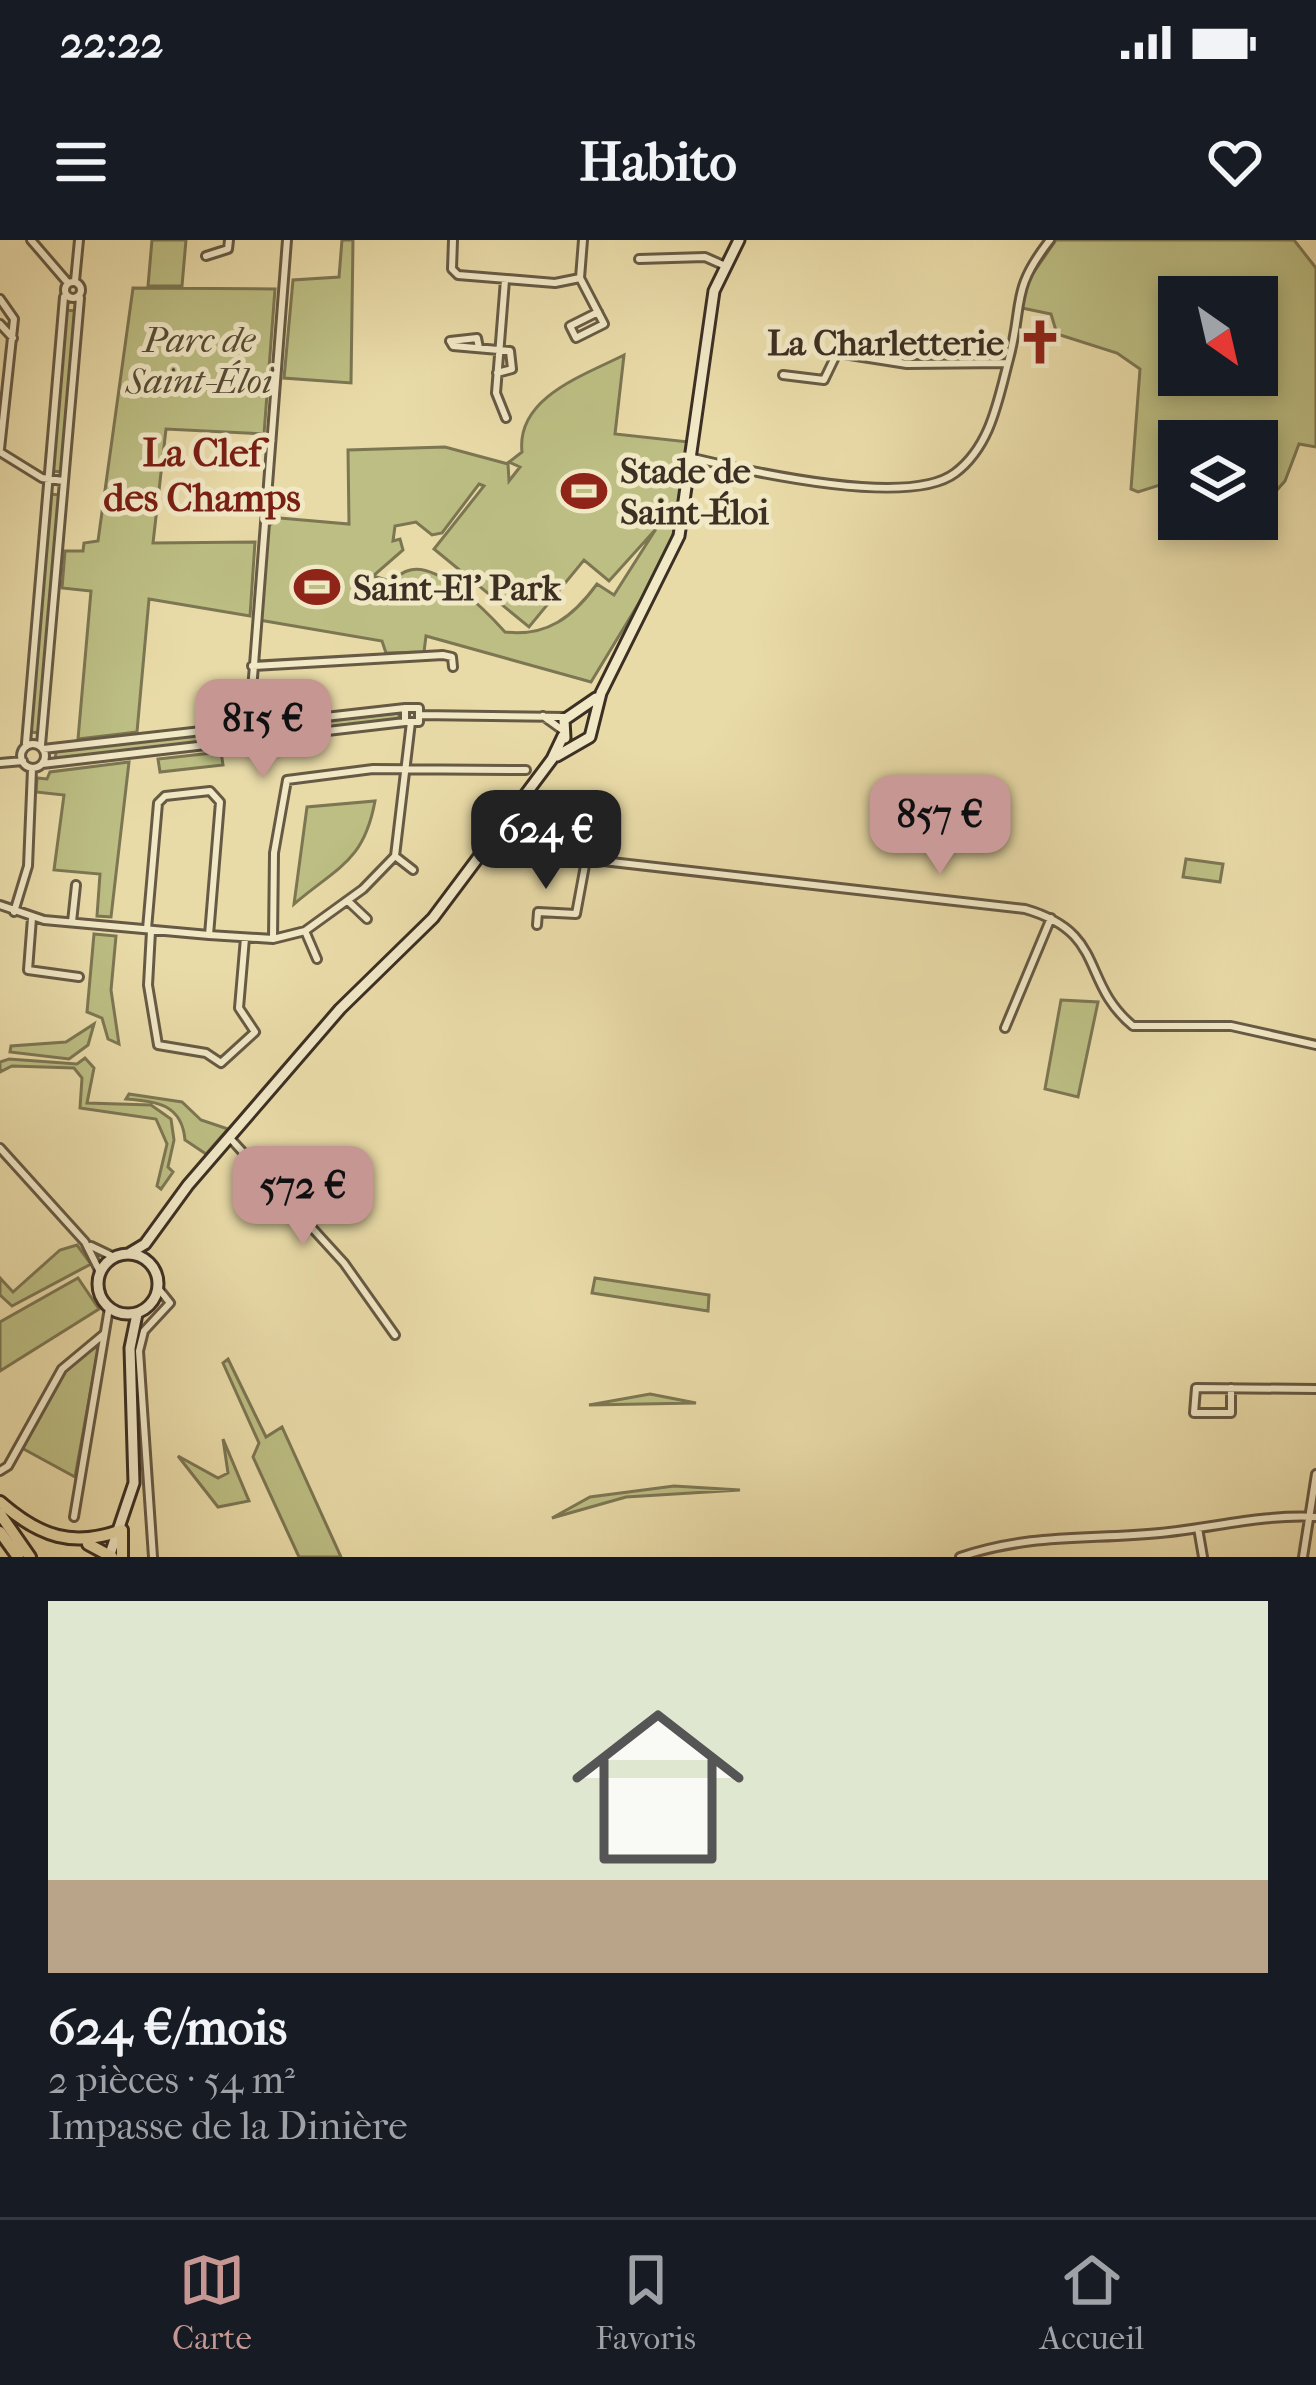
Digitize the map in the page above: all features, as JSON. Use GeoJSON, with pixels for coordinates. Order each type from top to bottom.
{"type":"FeatureCollection","features":[{"type":"Feature","properties":{"kind":"highway"},"geometry":{"type":"LineString","coordinates":[[0,1502],[41,1529],[110,1557]]}},
{"type":"Feature","properties":{"kind":"highway"},"geometry":{"type":"LineString","coordinates":[[0,1514],[30,1557]]}},
{"type":"Feature","properties":{"kind":"highway"},"geometry":{"type":"LineString","coordinates":[[79,1542],[122,1530],[122,1557]]}},
{"type":"Feature","properties":{"kind":"highway"},"geometry":{"type":"LineString","coordinates":[[0,1532],[18,1557]]}},
{"type":"Feature","properties":{"kind":"main road"},"geometry":{"type":"LineString","coordinates":[[552,759],[590,737],[601,694],[673,553],[693,458],[713,300],[724,265],[739,240]]}},
{"type":"Feature","properties":{"kind":"main road"},"geometry":{"type":"LineString","coordinates":[[130,1348],[114,1311],[98,1292],[100,1272],[114,1257],[130,1253],[153,1234],[229,1137],[365,981],[433,918],[552,759],[566,717],[581,713],[601,694]]}},
{"type":"Feature","properties":{"kind":"main road"},"geometry":{"type":"LineString","coordinates":[[581,713],[591,721]]}},
{"type":"Feature","properties":{"kind":"main road"},"geometry":{"type":"LineString","coordinates":[[562,732],[574,744]]}},
{"type":"Feature","properties":{"kind":"main road"},"geometry":{"type":"LineString","coordinates":[[114,1311],[137,1314],[152,1304],[158,1288],[151,1264],[153,1234]]}},
{"type":"Feature","properties":{"kind":"main road"},"geometry":{"type":"LineString","coordinates":[[130,1253],[151,1264]]}},
{"type":"Feature","properties":{"kind":"main road"},"geometry":{"type":"LineString","coordinates":[[110,1557],[122,1530],[136,1465],[130,1348],[137,1314]]}},
{"type":"Feature","properties":{"kind":"street"},"geometry":{"type":"LineString","coordinates":[[31,240],[80,298],[42,764]]}},
{"type":"Feature","properties":{"kind":"street"},"geometry":{"type":"LineString","coordinates":[[23,760],[64,297],[79,240]]}},
{"type":"Feature","properties":{"kind":"street"},"geometry":{"type":"LineString","coordinates":[[206,256],[228,249],[229,240]]}},
{"type":"Feature","properties":{"kind":"street"},"geometry":{"type":"LineString","coordinates":[[248,742],[287,240]]}},
{"type":"Feature","properties":{"kind":"street"},"geometry":{"type":"LineString","coordinates":[[453,240],[455,274],[555,284],[580,278]]}},
{"type":"Feature","properties":{"kind":"street"},"geometry":{"type":"LineString","coordinates":[[583,240],[580,278],[598,312],[604,324],[577,338],[570,326],[598,312]]}},
{"type":"Feature","properties":{"kind":"street"},"geometry":{"type":"LineString","coordinates":[[693,458],[784,479],[910,488],[934,484],[961,468],[982,441],[1007,364],[1022,279],[1050,240]]}},
{"type":"Feature","properties":{"kind":"street"},"geometry":{"type":"LineString","coordinates":[[1031,241],[1042,250]]}},
{"type":"Feature","properties":{"kind":"street"},"geometry":{"type":"LineString","coordinates":[[639,260],[705,257],[724,265]]}},
{"type":"Feature","properties":{"kind":"street"},"geometry":{"type":"LineString","coordinates":[[505,279],[497,399],[506,418]]}},
{"type":"Feature","properties":{"kind":"street"},"geometry":{"type":"LineString","coordinates":[[64,297],[80,298]]}},
{"type":"Feature","properties":{"kind":"street"},"geometry":{"type":"LineString","coordinates":[[0,298],[14,316],[0,451],[49,480],[63,481]]}},
{"type":"Feature","properties":{"kind":"street"},"geometry":{"type":"LineString","coordinates":[[0,324],[13,338]]}},
{"type":"Feature","properties":{"kind":"street"},"geometry":{"type":"LineString","coordinates":[[479,348],[512,352],[512,369],[497,373]]}},
{"type":"Feature","properties":{"kind":"street"},"geometry":{"type":"LineString","coordinates":[[783,375],[824,380],[837,353],[907,364],[1007,364]]}},
{"type":"Feature","properties":{"kind":"street"},"geometry":{"type":"LineString","coordinates":[[0,380],[9,385]]}},
{"type":"Feature","properties":{"kind":"street"},"geometry":{"type":"LineString","coordinates":[[252,666],[443,655],[452,657],[453,667]]}},
{"type":"Feature","properties":{"kind":"street"},"geometry":{"type":"LineString","coordinates":[[0,905],[32,918],[209,935],[273,939],[305,931],[347,901],[395,856],[407,771],[405,708]]}},
{"type":"Feature","properties":{"kind":"street"},"geometry":{"type":"LineString","coordinates":[[26,743],[42,747],[419,708],[419,722],[42,764],[32,769]]}},
{"type":"Feature","properties":{"kind":"street"},"geometry":{"type":"LineString","coordinates":[[540,714],[562,732]]}},
{"type":"Feature","properties":{"kind":"street"},"geometry":{"type":"LineString","coordinates":[[419,715],[566,717]]}},
{"type":"Feature","properties":{"kind":"street"},"geometry":{"type":"LineString","coordinates":[[0,763],[23,760]]}},
{"type":"Feature","properties":{"kind":"street"},"geometry":{"type":"LineString","coordinates":[[14,912],[28,866],[32,769],[23,760]]}},
{"type":"Feature","properties":{"kind":"street"},"geometry":{"type":"LineString","coordinates":[[273,939],[274,853],[286,780],[352,770],[526,770]]}},
{"type":"Feature","properties":{"kind":"street"},"geometry":{"type":"LineString","coordinates":[[209,935],[220,802],[213,792],[165,796],[158,803],[147,980],[158,1045],[206,1053],[220,1064],[255,1031],[239,1008],[245,938]]}},
{"type":"Feature","properties":{"kind":"street"},"geometry":{"type":"LineString","coordinates":[[487,848],[1025,909],[1051,918],[1088,949],[1101,993],[1133,1026],[1231,1026],[1316,1045]]}},
{"type":"Feature","properties":{"kind":"street"},"geometry":{"type":"LineString","coordinates":[[395,856],[412,870]]}},
{"type":"Feature","properties":{"kind":"street"},"geometry":{"type":"LineString","coordinates":[[536,925],[538,912],[576,914],[586,860]]}},
{"type":"Feature","properties":{"kind":"street"},"geometry":{"type":"LineString","coordinates":[[72,922],[76,885]]}},
{"type":"Feature","properties":{"kind":"street"},"geometry":{"type":"LineString","coordinates":[[347,901],[367,919]]}},
{"type":"Feature","properties":{"kind":"street"},"geometry":{"type":"LineString","coordinates":[[32,918],[28,970],[79,977]]}},
{"type":"Feature","properties":{"kind":"street"},"geometry":{"type":"LineString","coordinates":[[1004,1028],[1051,918]]}},
{"type":"Feature","properties":{"kind":"street"},"geometry":{"type":"LineString","coordinates":[[305,931],[317,959]]}},
{"type":"Feature","properties":{"kind":"street"},"geometry":{"type":"LineString","coordinates":[[229,1137],[344,1263],[395,1335]]}},
{"type":"Feature","properties":{"kind":"street"},"geometry":{"type":"LineString","coordinates":[[0,1148],[85,1242],[100,1272]]}},
{"type":"Feature","properties":{"kind":"street"},"geometry":{"type":"LineString","coordinates":[[85,1242],[114,1257]]}},
{"type":"Feature","properties":{"kind":"street"},"geometry":{"type":"LineString","coordinates":[[153,1557],[139,1352],[144,1331],[170,1303],[158,1288]]}},
{"type":"Feature","properties":{"kind":"street"},"geometry":{"type":"LineString","coordinates":[[74,1517],[104,1334],[114,1311]]}},
{"type":"Feature","properties":{"kind":"street"},"geometry":{"type":"LineString","coordinates":[[0,1472],[8,1466],[62,1369],[104,1334]]}},
{"type":"Feature","properties":{"kind":"street"},"geometry":{"type":"LineString","coordinates":[[1231,1388],[1231,1413],[1194,1413],[1196,1388],[1231,1388],[1316,1389]]}},
{"type":"Feature","properties":{"kind":"street"},"geometry":{"type":"LineString","coordinates":[[1303,1557],[1314,1517],[1316,1474]]}},
{"type":"Feature","properties":{"kind":"street"},"geometry":{"type":"LineString","coordinates":[[960,1557],[1048,1535],[1314,1517]]}},
{"type":"Feature","properties":{"kind":"street"},"geometry":{"type":"LineString","coordinates":[[1198,1528],[1202,1557]]}},
{"type":"Feature","properties":{"kind":"green space"},"geometry":{"type":"Polygon","coordinates":[[[152,240],[186,240],[182,286],[148,286],[152,240]]]}},
{"type":"Feature","properties":{"kind":"green space"},"geometry":{"type":"Polygon","coordinates":[[[342,240],[353,240],[351,383],[284,378],[293,280],[339,277],[342,240]]]}},
{"type":"Feature","properties":{"kind":"green space"},"geometry":{"type":"Polygon","coordinates":[[[1056,240],[1294,240],[1316,268],[1316,447],[1299,444],[1278,489],[1278,420],[1158,420],[1158,486],[1138,492],[1131,489],[1140,369],[1117,353],[1057,334],[1051,314],[1022,308],[1027,282],[1056,240]]]}},
{"type":"Feature","properties":{"kind":"green space","name":"Parc de Saint-Éloi"},"geometry":{"type":"Polygon","coordinates":[[[133,288],[275,289],[264,434],[166,429],[153,543],[255,542],[250,616],[149,599],[137,732],[78,739],[91,591],[62,588],[65,551],[83,551],[84,543],[98,541],[133,288]]]}},
{"type":"Feature","properties":{"kind":"green space"},"geometry":{"type":"Polygon","coordinates":[[[66,310],[76,311],[62,472],[52,471],[66,310]]]}},
{"type":"Feature","properties":{"kind":"green space"},"geometry":{"type":"Polygon","coordinates":[[[624,355],[615,434],[689,442],[678,519],[665,560],[591,682],[426,636],[424,652],[386,653],[382,641],[259,620],[268,526],[280,518],[349,524],[348,450],[445,447],[508,464],[509,481],[520,467],[509,462],[522,452],[523,433],[541,402],[624,355]],[[479,484],[442,533],[432,535],[416,522],[395,526],[393,541],[400,539],[403,550],[373,576],[390,581],[407,571],[432,573],[461,590],[505,632],[534,631],[568,615],[597,584],[614,595],[656,529],[609,581],[584,560],[529,627],[434,549],[484,486],[479,484]]]}},
{"type":"Feature","properties":{"kind":"green space"},"geometry":{"type":"Polygon","coordinates":[[[50,494],[60,495],[40,733],[30,732],[50,494]]]}},
{"type":"Feature","properties":{"kind":"green space"},"geometry":{"type":"Polygon","coordinates":[[[399,713],[399,720],[257,738],[256,728],[399,713]]]}},
{"type":"Feature","properties":{"kind":"green space"},"geometry":{"type":"Polygon","coordinates":[[[234,731],[235,741],[55,761],[56,751],[234,731]]]}},
{"type":"Feature","properties":{"kind":"green space"},"geometry":{"type":"Polygon","coordinates":[[[221,752],[223,765],[160,772],[158,759],[221,752]]]}},
{"type":"Feature","properties":{"kind":"green space"},"geometry":{"type":"Polygon","coordinates":[[[129,762],[111,917],[97,916],[100,874],[54,870],[64,795],[36,792],[37,778],[47,779],[50,772],[129,762]]]}},
{"type":"Feature","properties":{"kind":"green space"},"geometry":{"type":"Polygon","coordinates":[[[375,801],[356,850],[294,904],[307,807],[375,801]]]}},
{"type":"Feature","properties":{"kind":"green space"},"geometry":{"type":"Polygon","coordinates":[[[1186,859],[1223,864],[1220,882],[1183,877],[1186,859]]]}},
{"type":"Feature","properties":{"kind":"green space"},"geometry":{"type":"Polygon","coordinates":[[[94,934],[116,936],[111,990],[119,1044],[108,1039],[102,1018],[87,1012],[94,934]]]}},
{"type":"Feature","properties":{"kind":"green space"},"geometry":{"type":"Polygon","coordinates":[[[1061,1000],[1098,1002],[1078,1097],[1045,1089],[1061,1000]]]}},
{"type":"Feature","properties":{"kind":"green space"},"geometry":{"type":"Polygon","coordinates":[[[94,1024],[88,1045],[69,1059],[10,1052],[11,1046],[66,1042],[94,1024]]]}},
{"type":"Feature","properties":{"kind":"green space"},"geometry":{"type":"Polygon","coordinates":[[[85,1058],[94,1068],[87,1103],[151,1105],[171,1119],[174,1140],[168,1167],[173,1172],[161,1189],[157,1186],[167,1144],[156,1119],[80,1108],[82,1078],[74,1068],[12,1066],[0,1072],[0,1062],[9,1059],[77,1064],[85,1058]]]}},
{"type":"Feature","properties":{"kind":"green space"},"geometry":{"type":"Polygon","coordinates":[[[129,1094],[182,1102],[201,1120],[228,1129],[206,1154],[185,1140],[173,1112],[157,1103],[126,1099],[129,1094]]]}},
{"type":"Feature","properties":{"kind":"green space"},"geometry":{"type":"Polygon","coordinates":[[[77,1245],[91,1264],[12,1306],[0,1295],[0,1278],[13,1292],[60,1250],[77,1245]]]}},
{"type":"Feature","properties":{"kind":"green space"},"geometry":{"type":"Polygon","coordinates":[[[78,1278],[99,1309],[0,1371],[0,1322],[78,1278]]]}},
{"type":"Feature","properties":{"kind":"green space"},"geometry":{"type":"Polygon","coordinates":[[[595,1278],[709,1295],[708,1311],[592,1293],[595,1278]]]}},
{"type":"Feature","properties":{"kind":"green space"},"geometry":{"type":"Polygon","coordinates":[[[99,1345],[75,1477],[20,1447],[70,1364],[99,1345]]]}},
{"type":"Feature","properties":{"kind":"green space"},"geometry":{"type":"Polygon","coordinates":[[[228,1359],[266,1437],[282,1427],[341,1557],[299,1557],[253,1457],[259,1443],[223,1363],[228,1359]]]}},
{"type":"Feature","properties":{"kind":"green space"},"geometry":{"type":"Polygon","coordinates":[[[650,1394],[696,1403],[589,1405],[650,1394]]]}},
{"type":"Feature","properties":{"kind":"green space"},"geometry":{"type":"Polygon","coordinates":[[[223,1439],[249,1501],[218,1507],[178,1456],[218,1478],[228,1473],[223,1439]]]}},
{"type":"Feature","properties":{"kind":"green space"},"geometry":{"type":"Polygon","coordinates":[[[674,1486],[740,1490],[626,1497],[552,1518],[590,1497],[674,1486]]]}},
{"type":"Feature","properties":{"kind":"place","name":"La Charletterie"},"geometry":{"type":"Point","coordinates":[1040,342]}},
{"type":"Feature","properties":{"kind":"place","name":"Stade de Saint-Éloi"},"geometry":{"type":"Point","coordinates":[584,491]}},
{"type":"Feature","properties":{"kind":"place","name":"Saint-El' Park"},"geometry":{"type":"Point","coordinates":[317,587]}},
{"type":"Feature","properties":{"kind":"district","name":"La Clef des Champs"},"geometry":{"type":"Point","coordinates":[202,474]}}]}
